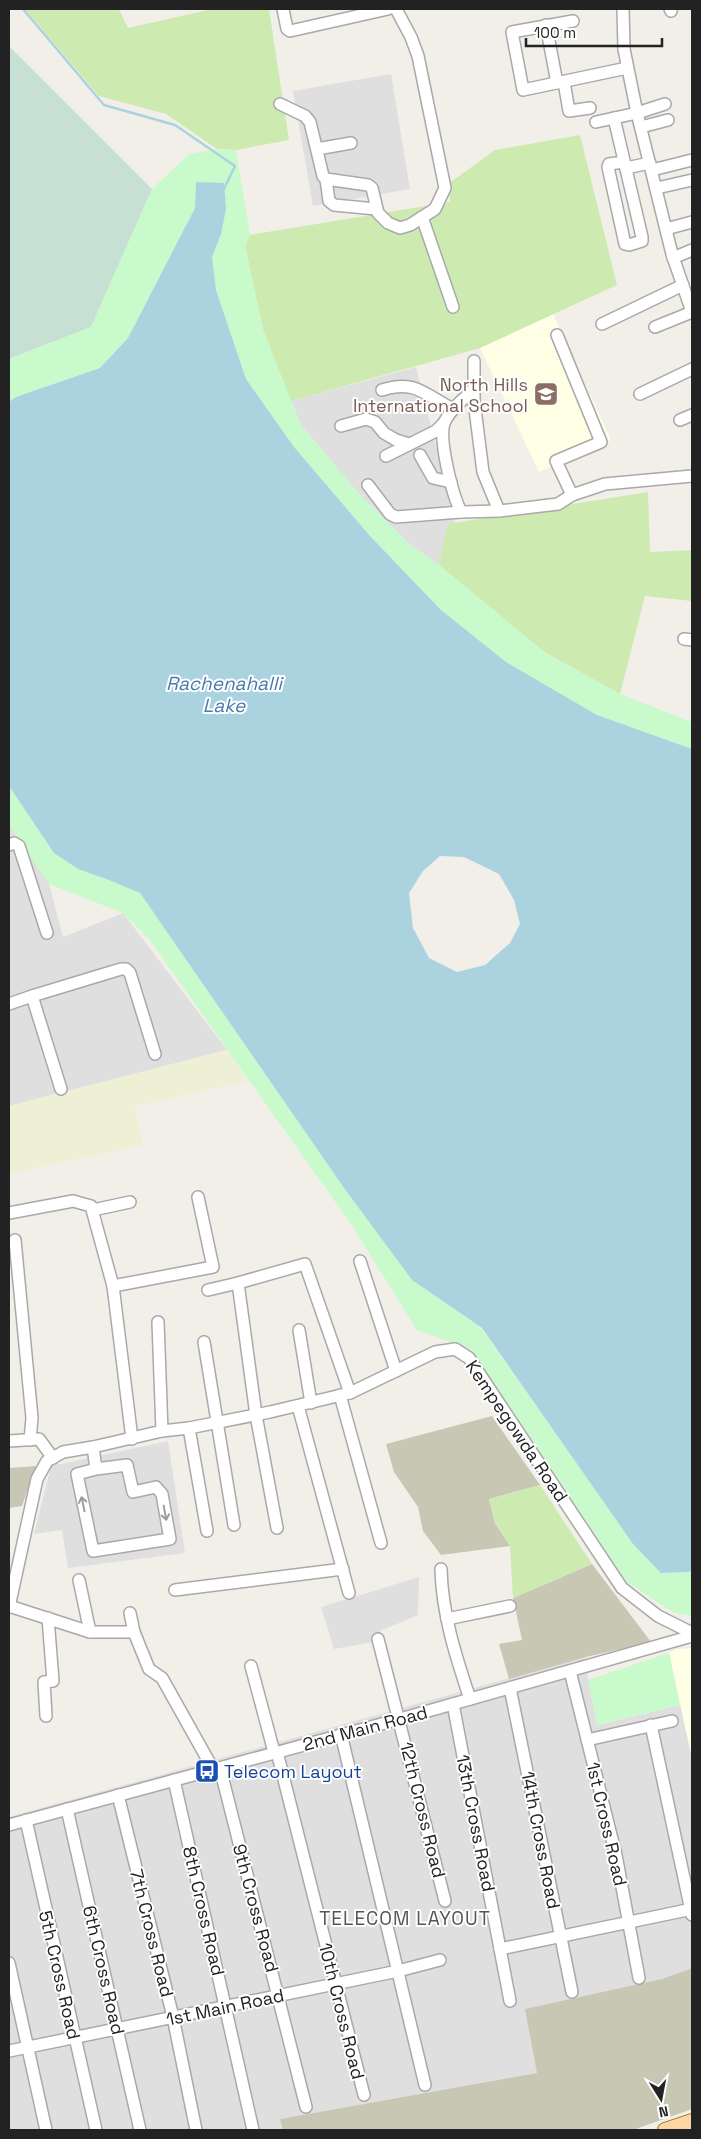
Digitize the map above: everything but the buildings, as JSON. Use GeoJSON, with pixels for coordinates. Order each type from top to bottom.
{"type":"FeatureCollection","features":[{"type":"Feature","properties":{"kind":"main road"},"geometry":{"type":"LineString","coordinates":[[666,2130],[692,2120]]}},
{"type":"Feature","properties":{"kind":"street"},"geometry":{"type":"LineString","coordinates":[[283,9],[287,29],[290,31],[388,9]]}},
{"type":"Feature","properties":{"kind":"street"},"geometry":{"type":"LineString","coordinates":[[326,179],[368,184],[372,188],[376,209],[384,220],[400,228],[410,225],[434,208],[445,188],[418,56],[412,37],[396,9]]}},
{"type":"Feature","properties":{"kind":"street"},"geometry":{"type":"LineString","coordinates":[[623,9],[624,49],[637,113],[673,258],[687,289],[692,312],[655,327]]}},
{"type":"Feature","properties":{"kind":"street"},"geometry":{"type":"LineString","coordinates":[[573,21],[512,32],[523,90],[628,68]]}},
{"type":"Feature","properties":{"kind":"street"},"geometry":{"type":"LineString","coordinates":[[546,25],[560,82],[570,111],[590,108]]}},
{"type":"Feature","properties":{"kind":"street"},"geometry":{"type":"LineString","coordinates":[[280,104],[305,116],[310,122],[326,179],[329,201],[334,206],[376,209]]}},
{"type":"Feature","properties":{"kind":"street"},"geometry":{"type":"LineString","coordinates":[[596,122],[637,113],[665,104]]}},
{"type":"Feature","properties":{"kind":"street"},"geometry":{"type":"LineString","coordinates":[[614,118],[625,165],[642,237],[642,241],[629,246],[625,244],[608,167],[609,164],[625,165],[651,167],[691,164]]}},
{"type":"Feature","properties":{"kind":"street"},"geometry":{"type":"LineString","coordinates":[[641,127],[668,120]]}},
{"type":"Feature","properties":{"kind":"street"},"geometry":{"type":"LineString","coordinates":[[317,149],[351,143]]}},
{"type":"Feature","properties":{"kind":"street"},"geometry":{"type":"LineString","coordinates":[[656,188],[692,180]]}},
{"type":"Feature","properties":{"kind":"street"},"geometry":{"type":"LineString","coordinates":[[422,217],[453,307]]}},
{"type":"Feature","properties":{"kind":"street"},"geometry":{"type":"LineString","coordinates":[[666,228],[692,222]]}},
{"type":"Feature","properties":{"kind":"street"},"geometry":{"type":"LineString","coordinates":[[673,258],[692,250]]}},
{"type":"Feature","properties":{"kind":"street"},"geometry":{"type":"LineString","coordinates":[[602,324],[687,289]]}},
{"type":"Feature","properties":{"kind":"street"},"geometry":{"type":"LineString","coordinates":[[557,335],[601,442],[556,461],[572,495]]}},
{"type":"Feature","properties":{"kind":"street"},"geometry":{"type":"LineString","coordinates":[[474,361],[474,390],[483,472],[499,511]]}},
{"type":"Feature","properties":{"kind":"street"},"geometry":{"type":"LineString","coordinates":[[640,394],[692,369]]}},
{"type":"Feature","properties":{"kind":"street"},"geometry":{"type":"LineString","coordinates":[[382,390],[407,385],[453,409]]}},
{"type":"Feature","properties":{"kind":"street"},"geometry":{"type":"LineString","coordinates":[[386,456],[436,431],[453,409],[474,390]]}},
{"type":"Feature","properties":{"kind":"street"},"geometry":{"type":"LineString","coordinates":[[680,420],[692,416]]}},
{"type":"Feature","properties":{"kind":"street"},"geometry":{"type":"LineString","coordinates":[[341,426],[366,419],[375,422],[384,433],[396,440],[409,444]]}},
{"type":"Feature","properties":{"kind":"street"},"geometry":{"type":"LineString","coordinates":[[444,423],[443,440],[451,482],[454,496],[461,512]]}},
{"type":"Feature","properties":{"kind":"street"},"geometry":{"type":"LineString","coordinates":[[420,455],[432,478],[451,482]]}},
{"type":"Feature","properties":{"kind":"street"},"geometry":{"type":"LineString","coordinates":[[368,485],[390,514],[396,517],[499,511],[558,504],[572,495],[605,484],[692,476]]}},
{"type":"Feature","properties":{"kind":"street"},"geometry":{"type":"LineString","coordinates":[[9,845],[14,843],[19,846],[48,933]]}},
{"type":"Feature","properties":{"kind":"street"},"geometry":{"type":"LineString","coordinates":[[9,1004],[126,969],[130,973],[155,1054]]}},
{"type":"Feature","properties":{"kind":"street"},"geometry":{"type":"LineString","coordinates":[[32,996],[61,1089]]}},
{"type":"Feature","properties":{"kind":"street"},"geometry":{"type":"LineString","coordinates":[[113,1286],[213,1267],[198,1197]]}},
{"type":"Feature","properties":{"kind":"street"},"geometry":{"type":"LineString","coordinates":[[9,1213],[73,1201],[91,1206],[113,1286],[132,1439]]}},
{"type":"Feature","properties":{"kind":"street"},"geometry":{"type":"LineString","coordinates":[[92,1210],[130,1202]]}},
{"type":"Feature","properties":{"kind":"street"},"geometry":{"type":"LineString","coordinates":[[14,1240],[32,1418],[30,1440]]}},
{"type":"Feature","properties":{"kind":"street"},"geometry":{"type":"LineString","coordinates":[[360,1261],[396,1371]]}},
{"type":"Feature","properties":{"kind":"street"},"geometry":{"type":"LineString","coordinates":[[208,1290],[305,1264],[345,1394],[381,1543]]}},
{"type":"Feature","properties":{"kind":"street"},"geometry":{"type":"LineString","coordinates":[[238,1283],[256,1415],[277,1528]]}},
{"type":"Feature","properties":{"kind":"street"},"geometry":{"type":"LineString","coordinates":[[158,1322],[162,1431]]}},
{"type":"Feature","properties":{"kind":"street"},"geometry":{"type":"LineString","coordinates":[[299,1330],[310,1403]]}},
{"type":"Feature","properties":{"kind":"street"},"geometry":{"type":"LineString","coordinates":[[204,1342],[234,1525]]}},
{"type":"Feature","properties":{"kind":"street","name":"Kempegowda Road"},"geometry":{"type":"LineString","coordinates":[[58,1455],[162,1431],[189,1428],[256,1415],[345,1394],[435,1352],[455,1349],[470,1358],[622,1588],[658,1616],[692,1634]]}},
{"type":"Feature","properties":{"kind":"street"},"geometry":{"type":"LineString","coordinates":[[298,1406],[349,1593]]}},
{"type":"Feature","properties":{"kind":"street"},"geometry":{"type":"LineString","coordinates":[[189,1428],[208,1531]]}},
{"type":"Feature","properties":{"kind":"street"},"geometry":{"type":"LineString","coordinates":[[9,1441],[39,1439],[58,1455],[47,1461],[38,1479],[9,1606],[90,1632],[133,1632]]}},
{"type":"Feature","properties":{"kind":"street"},"geometry":{"type":"LineString","coordinates":[[97,1446],[101,1469]]}},
{"type":"Feature","properties":{"kind":"street"},"geometry":{"type":"LineString","coordinates":[[127,1465],[133,1492],[156,1487],[162,1494],[170,1539],[93,1552],[77,1474],[101,1469],[127,1465]]}},
{"type":"Feature","properties":{"kind":"street"},"geometry":{"type":"LineString","coordinates":[[175,1590],[343,1569]]}},
{"type":"Feature","properties":{"kind":"street"},"geometry":{"type":"LineString","coordinates":[[441,1569],[442,1591],[447,1619],[454,1650],[470,1699]]}},
{"type":"Feature","properties":{"kind":"street"},"geometry":{"type":"LineString","coordinates":[[79,1580],[90,1632]]}},
{"type":"Feature","properties":{"kind":"street"},"geometry":{"type":"LineString","coordinates":[[447,1619],[510,1606]]}},
{"type":"Feature","properties":{"kind":"street","name":"9th Cross Road"},"geometry":{"type":"LineString","coordinates":[[130,1613],[133,1632],[149,1669],[162,1678],[216,1768],[279,1995],[306,2107]]}},
{"type":"Feature","properties":{"kind":"street"},"geometry":{"type":"LineString","coordinates":[[46,1716],[44,1682],[53,1681],[48,1618]]}},
{"type":"Feature","properties":{"kind":"street","name":"2nd Main Road"},"geometry":{"type":"LineString","coordinates":[[9,1825],[400,1719],[692,1634]]}},
{"type":"Feature","properties":{"kind":"street","name":"12th Cross Road"},"geometry":{"type":"LineString","coordinates":[[378,1639],[445,1901]]}},
{"type":"Feature","properties":{"kind":"street","name":"10th Cross Road"},"geometry":{"type":"LineString","coordinates":[[251,1666],[276,1752],[364,2095]]}},
{"type":"Feature","properties":{"kind":"street","name":"1st Cross Road"},"geometry":{"type":"LineString","coordinates":[[570,1671],[616,1855],[639,1978]]}},
{"type":"Feature","properties":{"kind":"street","name":"14th Cross Road"},"geometry":{"type":"LineString","coordinates":[[510,1688],[572,1992]]}},
{"type":"Feature","properties":{"kind":"street","name":"13th Cross Road"},"geometry":{"type":"LineString","coordinates":[[453,1704],[510,2001]]}},
{"type":"Feature","properties":{"kind":"street"},"geometry":{"type":"LineString","coordinates":[[587,1740],[672,1721]]}},
{"type":"Feature","properties":{"kind":"street"},"geometry":{"type":"LineString","coordinates":[[500,1949],[692,1912],[651,1725]]}},
{"type":"Feature","properties":{"kind":"street"},"geometry":{"type":"LineString","coordinates":[[341,1734],[425,2085]]}},
{"type":"Feature","properties":{"kind":"street","name":"8th Cross Road"},"geometry":{"type":"LineString","coordinates":[[174,1780],[253,2130]]}},
{"type":"Feature","properties":{"kind":"street","name":"7th Cross Road"},"geometry":{"type":"LineString","coordinates":[[118,1795],[172,2017],[196,2130]]}},
{"type":"Feature","properties":{"kind":"street","name":"6th Cross Road"},"geometry":{"type":"LineString","coordinates":[[67,1809],[140,2130]]}},
{"type":"Feature","properties":{"kind":"street","name":"5th Cross Road"},"geometry":{"type":"LineString","coordinates":[[26,1820],[96,2130]]}},
{"type":"Feature","properties":{"kind":"street","name":"1st Main Road"},"geometry":{"type":"LineString","coordinates":[[9,2051],[398,1971],[440,1960]]}},
{"type":"Feature","properties":{"kind":"street"},"geometry":{"type":"LineString","coordinates":[[9,1964],[46,2130]]}},
{"type":"Feature","properties":{"kind":"shaded area"},"geometry":{"type":"Polygon","coordinates":[[[9,46],[152,189],[91,327],[9,359],[9,46]]]}},
{"type":"Feature","properties":{"kind":"shaded area"},"geometry":{"type":"Polygon","coordinates":[[[391,74],[410,189],[313,206],[293,91],[391,74]]]}},
{"type":"Feature","properties":{"kind":"shaded area","name":"North Hills International School"},"geometry":{"type":"Polygon","coordinates":[[[553,314],[611,440],[539,472],[480,348],[553,314]]]}},
{"type":"Feature","properties":{"kind":"shaded area"},"geometry":{"type":"Polygon","coordinates":[[[416,367],[455,523],[447,524],[439,565],[409,544],[360,495],[301,425],[291,401],[416,367]]]}},
{"type":"Feature","properties":{"kind":"shaded area"},"geometry":{"type":"Polygon","coordinates":[[[9,825],[49,884],[63,937],[123,913],[227,1050],[9,1106],[9,825]]]}},
{"type":"Feature","properties":{"kind":"shaded area"},"geometry":{"type":"Polygon","coordinates":[[[227,1050],[249,1081],[135,1106],[143,1145],[9,1174],[9,1106],[227,1050]]]}},
{"type":"Feature","properties":{"kind":"shaded area"},"geometry":{"type":"Polygon","coordinates":[[[492,1416],[540,1485],[489,1499],[495,1523],[510,1546],[441,1555],[423,1531],[418,1507],[394,1472],[386,1444],[492,1416]]]}},
{"type":"Feature","properties":{"kind":"shaded area"},"geometry":{"type":"Polygon","coordinates":[[[168,1441],[185,1553],[68,1568],[62,1530],[34,1534],[51,1466],[168,1441]]]}},
{"type":"Feature","properties":{"kind":"shaded area"},"geometry":{"type":"Polygon","coordinates":[[[36,1466],[22,1506],[9,1508],[9,1468],[36,1466]]]}},
{"type":"Feature","properties":{"kind":"shaded area"},"geometry":{"type":"Polygon","coordinates":[[[592,1564],[651,1642],[586,1657],[509,1679],[499,1644],[522,1640],[513,1598],[592,1564]]]}},
{"type":"Feature","properties":{"kind":"shaded area"},"geometry":{"type":"Polygon","coordinates":[[[419,1577],[418,1615],[380,1631],[384,1640],[334,1649],[321,1607],[419,1577]]]}},
{"type":"Feature","properties":{"kind":"shaded area"},"geometry":{"type":"Polygon","coordinates":[[[692,1648],[692,1758],[669,1653],[678,1649],[692,1648]]]}},
{"type":"Feature","properties":{"kind":"shaded area"},"geometry":{"type":"Polygon","coordinates":[[[586,1657],[588,1680],[598,1725],[680,1705],[692,1758],[692,1968],[662,1979],[537,2073],[280,2119],[283,2130],[9,2130],[9,1817],[586,1657]]]}},
{"type":"Feature","properties":{"kind":"shaded area"},"geometry":{"type":"Polygon","coordinates":[[[692,1968],[692,2109],[633,2130],[283,2130],[280,2119],[537,2073],[525,2009],[662,1979],[692,1968]]]}},
{"type":"Feature","properties":{"kind":"green space"},"geometry":{"type":"Polygon","coordinates":[[[25,9],[119,9],[128,28],[212,9],[269,9],[289,140],[236,150],[217,149],[166,114],[99,96],[25,9]]]}},
{"type":"Feature","properties":{"kind":"green space"},"geometry":{"type":"Polygon","coordinates":[[[580,135],[617,285],[480,348],[291,401],[263,330],[245,246],[250,235],[450,202],[448,184],[495,150],[580,135]]]}},
{"type":"Feature","properties":{"kind":"green space"},"geometry":{"type":"Polygon","coordinates":[[[217,149],[236,150],[250,235],[245,246],[263,330],[301,425],[360,495],[409,544],[439,565],[544,652],[620,694],[692,722],[692,749],[597,715],[506,662],[441,610],[370,536],[294,447],[246,379],[216,290],[212,257],[221,234],[196,182],[195,208],[128,338],[100,368],[16,397],[9,402],[9,359],[91,327],[152,189],[189,154],[217,149]]]}},
{"type":"Feature","properties":{"kind":"green space"},"geometry":{"type":"Polygon","coordinates":[[[648,492],[650,552],[692,550],[692,601],[645,596],[620,694],[544,652],[439,565],[447,524],[648,492]]]}},
{"type":"Feature","properties":{"kind":"green space"},"geometry":{"type":"Polygon","coordinates":[[[9,786],[54,853],[78,869],[140,893],[344,1188],[412,1280],[481,1328],[633,1544],[661,1573],[689,1572],[692,1570],[692,1616],[674,1613],[627,1582],[472,1350],[417,1330],[351,1224],[149,939],[123,913],[49,884],[9,825],[9,786]]]}},
{"type":"Feature","properties":{"kind":"green space"},"geometry":{"type":"Polygon","coordinates":[[[540,1485],[592,1564],[513,1598],[510,1546],[495,1522],[489,1499],[540,1485]]]}},
{"type":"Feature","properties":{"kind":"green space"},"geometry":{"type":"Polygon","coordinates":[[[669,1653],[680,1705],[597,1725],[588,1680],[669,1653]]]}},
{"type":"Feature","properties":{"kind":"water","name":"Rachenahalli Lake"},"geometry":{"type":"Polygon","coordinates":[[[196,182],[224,183],[226,209],[221,234],[212,257],[216,290],[246,379],[294,447],[370,536],[441,610],[506,662],[597,715],[692,749],[692,1570],[689,1572],[661,1573],[633,1544],[482,1328],[412,1280],[344,1188],[140,893],[78,869],[54,853],[9,786],[9,402],[16,397],[100,368],[128,338],[195,208],[196,182]],[[440,856],[423,871],[409,893],[413,928],[429,958],[457,972],[485,965],[510,943],[520,924],[514,900],[499,874],[464,857],[440,856]]]}},
{"type":"Feature","properties":{"kind":"waterway"},"geometry":{"type":"LineString","coordinates":[[23,9],[104,105],[175,125],[235,166],[223,191]]}},
{"type":"Feature","properties":{"kind":"place","name":"North Hills International School"},"geometry":{"type":"Point","coordinates":[546,394]}},
{"type":"Feature","properties":{"kind":"place","name":"Telecom Layout"},"geometry":{"type":"Point","coordinates":[207,1771]}},
{"type":"Feature","properties":{"kind":"district","name":"TELECOM LAYOUT"},"geometry":{"type":"Point","coordinates":[405,1918]}}]}
